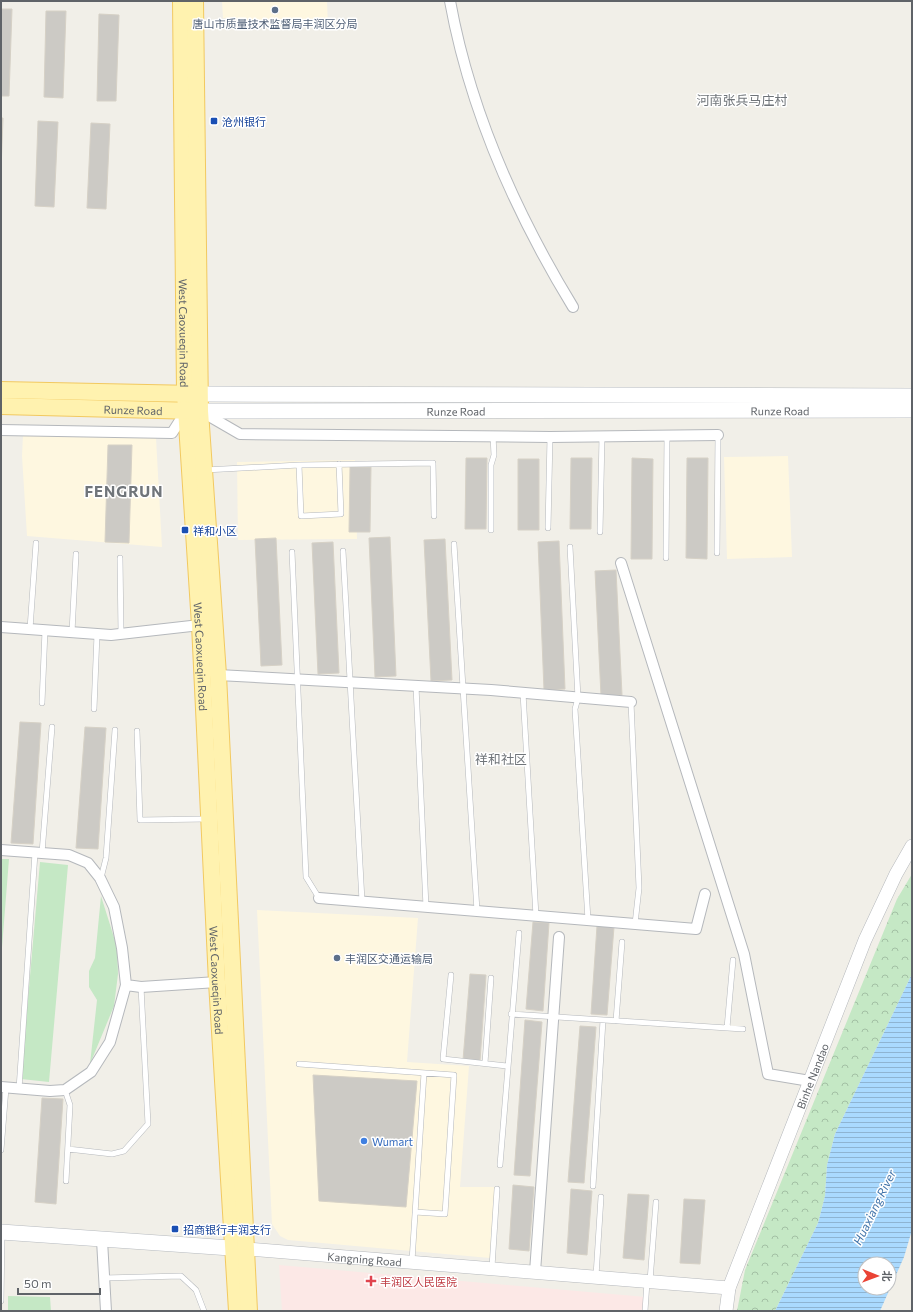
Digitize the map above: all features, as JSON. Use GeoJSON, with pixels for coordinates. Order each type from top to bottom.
{"type":"FeatureCollection","features":[{"type":"Feature","properties":{"kind":"main road","name":"West Caoxueqin Road"},"geometry":{"type":"LineString","coordinates":[[181,1],[193,394]]}},
{"type":"Feature","properties":{"kind":"main road","name":"West Caoxueqin Road"},"geometry":{"type":"LineString","coordinates":[[195,1],[193,411],[200,625],[218,982],[241,1249],[250,1311]]}},
{"type":"Feature","properties":{"kind":"main road","name":"Runze Road"},"geometry":{"type":"LineString","coordinates":[[1,390],[193,394],[912,396]]}},
{"type":"Feature","properties":{"kind":"main road","name":"Runze Road"},"geometry":{"type":"LineString","coordinates":[[1,406],[193,411],[912,410]]}},
{"type":"Feature","properties":{"kind":"main road","name":"West Caoxueqin Road"},"geometry":{"type":"LineString","coordinates":[[193,411],[204,470],[218,674],[241,1249],[237,1311]]}},
{"type":"Feature","properties":{"kind":"main road","name":"Kangning Road"},"geometry":{"type":"LineString","coordinates":[[2,1232],[241,1249]]}},
{"type":"Feature","properties":{"kind":"street"},"geometry":{"type":"LineString","coordinates":[[450,1],[474,101],[505,178],[548,266],[573,307]]}},
{"type":"Feature","properties":{"kind":"street"},"geometry":{"type":"LineString","coordinates":[[1,430],[172,433],[193,411],[240,434],[550,437],[718,435]]}},
{"type":"Feature","properties":{"kind":"street"},"geometry":{"type":"LineString","coordinates":[[621,563],[744,954],[768,1074],[810,1081]]}},
{"type":"Feature","properties":{"kind":"street"},"geometry":{"type":"LineString","coordinates":[[1,627],[97,634],[120,634],[200,625]]}},
{"type":"Feature","properties":{"kind":"street"},"geometry":{"type":"LineString","coordinates":[[218,674],[463,688],[631,702]]}},
{"type":"Feature","properties":{"kind":"street","name":"Binhe Nandao"},"geometry":{"type":"LineString","coordinates":[[726,1311],[729,1288],[865,940],[896,874],[912,846]]}},
{"type":"Feature","properties":{"kind":"street"},"geometry":{"type":"LineString","coordinates":[[1,850],[69,855],[88,863],[100,878],[114,907],[122,948],[126,985],[110,1042],[92,1072],[65,1090],[3,1088]]}},
{"type":"Feature","properties":{"kind":"street"},"geometry":{"type":"LineString","coordinates":[[319,898],[696,930],[705,894]]}},
{"type":"Feature","properties":{"kind":"street"},"geometry":{"type":"LineString","coordinates":[[535,1272],[559,937]]}},
{"type":"Feature","properties":{"kind":"street"},"geometry":{"type":"LineString","coordinates":[[126,985],[141,987],[218,982]]}},
{"type":"Feature","properties":{"kind":"street"},"geometry":{"type":"LineString","coordinates":[[102,1240],[106,1311]]}},
{"type":"Feature","properties":{"kind":"street","name":"Kangning Road"},"geometry":{"type":"LineString","coordinates":[[241,1249],[729,1288]]}},
{"type":"Feature","properties":{"kind":"lane"},"geometry":{"type":"LineString","coordinates":[[666,558],[667,435]]}},
{"type":"Feature","properties":{"kind":"lane"},"geometry":{"type":"LineString","coordinates":[[717,553],[718,435]]}},
{"type":"Feature","properties":{"kind":"lane"},"geometry":{"type":"LineString","coordinates":[[491,530],[491,465],[494,455],[493,436]]}},
{"type":"Feature","properties":{"kind":"lane"},"geometry":{"type":"LineString","coordinates":[[600,532],[602,436]]}},
{"type":"Feature","properties":{"kind":"lane"},"geometry":{"type":"LineString","coordinates":[[548,528],[550,437]]}},
{"type":"Feature","properties":{"kind":"lane"},"geometry":{"type":"LineString","coordinates":[[204,470],[299,465],[433,463],[434,516]]}},
{"type":"Feature","properties":{"kind":"lane"},"geometry":{"type":"LineString","coordinates":[[299,465],[301,516],[341,514],[339,464]]}},
{"type":"Feature","properties":{"kind":"lane"},"geometry":{"type":"LineString","coordinates":[[30,629],[36,543]]}},
{"type":"Feature","properties":{"kind":"lane"},"geometry":{"type":"LineString","coordinates":[[454,544],[477,911]]}},
{"type":"Feature","properties":{"kind":"lane"},"geometry":{"type":"LineString","coordinates":[[570,547],[578,698],[575,709],[588,920]]}},
{"type":"Feature","properties":{"kind":"lane"},"geometry":{"type":"LineString","coordinates":[[343,551],[362,901]]}},
{"type":"Feature","properties":{"kind":"lane"},"geometry":{"type":"LineString","coordinates":[[292,552],[306,877],[319,898]]}},
{"type":"Feature","properties":{"kind":"lane"},"geometry":{"type":"LineString","coordinates":[[72,632],[76,554]]}},
{"type":"Feature","properties":{"kind":"lane"},"geometry":{"type":"LineString","coordinates":[[120,558],[120,634]]}},
{"type":"Feature","properties":{"kind":"lane"},"geometry":{"type":"LineString","coordinates":[[42,703],[45,630]]}},
{"type":"Feature","properties":{"kind":"lane"},"geometry":{"type":"LineString","coordinates":[[94,709],[97,634]]}},
{"type":"Feature","properties":{"kind":"lane"},"geometry":{"type":"LineString","coordinates":[[416,686],[426,907]]}},
{"type":"Feature","properties":{"kind":"lane"},"geometry":{"type":"LineString","coordinates":[[523,693],[536,916]]}},
{"type":"Feature","properties":{"kind":"lane"},"geometry":{"type":"LineString","coordinates":[[631,702],[639,888],[635,924]]}},
{"type":"Feature","properties":{"kind":"lane"},"geometry":{"type":"LineString","coordinates":[[19,1089],[38,853],[52,727]]}},
{"type":"Feature","properties":{"kind":"lane"},"geometry":{"type":"LineString","coordinates":[[100,878],[106,858],[115,730]]}},
{"type":"Feature","properties":{"kind":"lane"},"geometry":{"type":"LineString","coordinates":[[137,731],[140,820],[209,819]]}},
{"type":"Feature","properties":{"kind":"lane"},"geometry":{"type":"LineString","coordinates":[[500,1164],[511,1014],[519,933]]}},
{"type":"Feature","properties":{"kind":"lane"},"geometry":{"type":"LineString","coordinates":[[616,1021],[622,942]]}},
{"type":"Feature","properties":{"kind":"lane"},"geometry":{"type":"LineString","coordinates":[[727,1028],[733,960]]}},
{"type":"Feature","properties":{"kind":"lane"},"geometry":{"type":"LineString","coordinates":[[451,975],[443,1059],[507,1066]]}},
{"type":"Feature","properties":{"kind":"lane"},"geometry":{"type":"LineString","coordinates":[[485,1063],[492,978]]}},
{"type":"Feature","properties":{"kind":"lane"},"geometry":{"type":"LineString","coordinates":[[68,1149],[112,1154],[124,1151],[148,1124],[141,987]]}},
{"type":"Feature","properties":{"kind":"lane"},"geometry":{"type":"LineString","coordinates":[[511,1014],[743,1029]]}},
{"type":"Feature","properties":{"kind":"lane"},"geometry":{"type":"LineString","coordinates":[[592,1186],[603,1020]]}},
{"type":"Feature","properties":{"kind":"lane"},"geometry":{"type":"LineString","coordinates":[[299,1064],[454,1075],[445,1214],[415,1212]]}},
{"type":"Feature","properties":{"kind":"lane"},"geometry":{"type":"LineString","coordinates":[[412,1262],[424,1073]]}},
{"type":"Feature","properties":{"kind":"lane"},"geometry":{"type":"LineString","coordinates":[[1,1150],[3,1088]]}},
{"type":"Feature","properties":{"kind":"lane"},"geometry":{"type":"LineString","coordinates":[[65,1090],[70,1105],[66,1181]]}},
{"type":"Feature","properties":{"kind":"lane"},"geometry":{"type":"LineString","coordinates":[[492,1269],[497,1188]]}},
{"type":"Feature","properties":{"kind":"lane"},"geometry":{"type":"LineString","coordinates":[[596,1277],[601,1197]]}},
{"type":"Feature","properties":{"kind":"lane"},"geometry":{"type":"LineString","coordinates":[[645,1311],[656,1202]]}},
{"type":"Feature","properties":{"kind":"lane"},"geometry":{"type":"LineString","coordinates":[[1,1301],[2,1232]]}},
{"type":"Feature","properties":{"kind":"lane"},"geometry":{"type":"LineString","coordinates":[[104,1278],[181,1276],[196,1290],[204,1311]]}},
{"type":"Feature","properties":{"kind":"shaded area","name":"唐山市质量技术监督局丰润区分局"},"geometry":{"type":"Polygon","coordinates":[[[222,1],[327,1],[328,28],[223,18],[222,1]]]}},
{"type":"Feature","properties":{"kind":"shaded area"},"geometry":{"type":"Polygon","coordinates":[[[23,435],[156,438],[162,547],[27,536],[22,456],[23,435]]]}},
{"type":"Feature","properties":{"kind":"shaded area"},"geometry":{"type":"Polygon","coordinates":[[[788,456],[792,557],[727,559],[724,457],[788,456]]]}},
{"type":"Feature","properties":{"kind":"shaded area"},"geometry":{"type":"Polygon","coordinates":[[[355,460],[357,539],[238,540],[237,462],[355,460]]]}},
{"type":"Feature","properties":{"kind":"shaded area"},"geometry":{"type":"Polygon","coordinates":[[[257,910],[418,918],[407,1062],[469,1066],[460,1187],[495,1187],[490,1258],[288,1240],[280,1236],[272,1224],[257,910]]]}},
{"type":"Feature","properties":{"kind":"shaded area","name":"丰润区人民医院"},"geometry":{"type":"Polygon","coordinates":[[[279,1265],[646,1297],[645,1311],[282,1311],[279,1265]]]}},
{"type":"Feature","properties":{"kind":"green space"},"geometry":{"type":"Polygon","coordinates":[[[1,859],[9,859],[1,960],[1,859]]]}},
{"type":"Feature","properties":{"kind":"green space"},"geometry":{"type":"Polygon","coordinates":[[[40,862],[68,865],[49,1082],[21,1079],[40,862]]]}},
{"type":"Feature","properties":{"kind":"green space"},"geometry":{"type":"Polygon","coordinates":[[[912,874],[912,974],[835,1134],[827,1165],[825,1196],[818,1223],[775,1311],[737,1311],[745,1270],[897,899],[912,874]]]}},
{"type":"Feature","properties":{"kind":"green space"},"geometry":{"type":"Polygon","coordinates":[[[101,896],[117,947],[118,974],[114,1006],[90,1064],[97,1000],[89,987],[89,971],[95,958],[101,896]]]}},
{"type":"Feature","properties":{"kind":"green space"},"geometry":{"type":"Polygon","coordinates":[[[8,1296],[50,1297],[51,1311],[8,1311],[8,1296]]]}},
{"type":"Feature","properties":{"kind":"water","name":"Huaxiang River"},"geometry":{"type":"Polygon","coordinates":[[[912,974],[912,1230],[904,1257],[897,1273],[897,1256],[857,1256],[857,1296],[887,1296],[880,1311],[775,1311],[818,1223],[825,1196],[827,1165],[835,1134],[912,974]]]}},
{"type":"Feature","properties":{"kind":"building"},"geometry":{"type":"Polygon","coordinates":[[[1,9],[12,9],[9,96],[1,96],[1,9]]]}},
{"type":"Feature","properties":{"kind":"building"},"geometry":{"type":"Polygon","coordinates":[[[46,11],[66,11],[63,98],[44,97],[46,11]]]}},
{"type":"Feature","properties":{"kind":"building"},"geometry":{"type":"Polygon","coordinates":[[[99,14],[119,15],[116,101],[97,101],[99,14]]]}},
{"type":"Feature","properties":{"kind":"building"},"geometry":{"type":"Polygon","coordinates":[[[1,118],[3,118],[1,170],[1,118]]]}},
{"type":"Feature","properties":{"kind":"building"},"geometry":{"type":"Polygon","coordinates":[[[38,121],[58,122],[54,207],[35,206],[38,121]]]}},
{"type":"Feature","properties":{"kind":"building"},"geometry":{"type":"Polygon","coordinates":[[[91,123],[110,124],[106,209],[87,208],[91,123]]]}},
{"type":"Feature","properties":{"kind":"building"},"geometry":{"type":"Polygon","coordinates":[[[108,445],[132,445],[129,543],[105,542],[108,445]]]}},
{"type":"Feature","properties":{"kind":"building"},"geometry":{"type":"Polygon","coordinates":[[[466,458],[487,458],[486,529],[465,529],[466,458]]]}},
{"type":"Feature","properties":{"kind":"building"},"geometry":{"type":"Polygon","coordinates":[[[571,458],[592,458],[591,529],[570,529],[571,458]]]}},
{"type":"Feature","properties":{"kind":"building"},"geometry":{"type":"Polygon","coordinates":[[[632,458],[653,459],[652,559],[631,559],[632,458]]]}},
{"type":"Feature","properties":{"kind":"building"},"geometry":{"type":"Polygon","coordinates":[[[687,458],[708,458],[707,559],[686,558],[687,458]]]}},
{"type":"Feature","properties":{"kind":"building"},"geometry":{"type":"Polygon","coordinates":[[[518,459],[539,459],[539,530],[518,530],[518,459]]]}},
{"type":"Feature","properties":{"kind":"building"},"geometry":{"type":"Polygon","coordinates":[[[350,467],[371,467],[370,532],[349,532],[350,467]]]}},
{"type":"Feature","properties":{"kind":"building"},"geometry":{"type":"Polygon","coordinates":[[[390,537],[396,676],[375,677],[369,538],[390,537]]]}},
{"type":"Feature","properties":{"kind":"building"},"geometry":{"type":"Polygon","coordinates":[[[276,538],[282,665],[261,666],[255,539],[276,538]]]}},
{"type":"Feature","properties":{"kind":"building"},"geometry":{"type":"Polygon","coordinates":[[[445,539],[452,680],[431,681],[424,540],[445,539]]]}},
{"type":"Feature","properties":{"kind":"building"},"geometry":{"type":"Polygon","coordinates":[[[559,541],[565,689],[544,690],[538,542],[559,541]]]}},
{"type":"Feature","properties":{"kind":"building"},"geometry":{"type":"Polygon","coordinates":[[[333,542],[339,673],[318,674],[312,543],[333,542]]]}},
{"type":"Feature","properties":{"kind":"building"},"geometry":{"type":"Polygon","coordinates":[[[616,570],[622,695],[601,696],[595,571],[616,570]]]}},
{"type":"Feature","properties":{"kind":"building"},"geometry":{"type":"Polygon","coordinates":[[[20,722],[41,723],[33,844],[11,843],[20,722]]]}},
{"type":"Feature","properties":{"kind":"building"},"geometry":{"type":"Polygon","coordinates":[[[85,727],[106,728],[98,849],[76,848],[85,727]]]}},
{"type":"Feature","properties":{"kind":"building"},"geometry":{"type":"Polygon","coordinates":[[[533,922],[549,923],[543,1011],[526,1009],[533,922]]]}},
{"type":"Feature","properties":{"kind":"building"},"geometry":{"type":"Polygon","coordinates":[[[597,926],[614,927],[607,1015],[591,1014],[597,926]]]}},
{"type":"Feature","properties":{"kind":"building"},"geometry":{"type":"Polygon","coordinates":[[[470,974],[486,975],[480,1061],[463,1060],[470,974]]]}},
{"type":"Feature","properties":{"kind":"building"},"geometry":{"type":"Polygon","coordinates":[[[525,1020],[542,1022],[530,1176],[514,1175],[525,1020]]]}},
{"type":"Feature","properties":{"kind":"building"},"geometry":{"type":"Polygon","coordinates":[[[580,1026],[596,1027],[584,1183],[568,1182],[580,1026]]]}},
{"type":"Feature","properties":{"kind":"building","name":"Wumart"},"geometry":{"type":"Polygon","coordinates":[[[313,1075],[417,1081],[406,1207],[319,1201],[313,1075]]]}},
{"type":"Feature","properties":{"kind":"building"},"geometry":{"type":"Polygon","coordinates":[[[42,1098],[63,1099],[56,1204],[35,1202],[42,1098]]]}},
{"type":"Feature","properties":{"kind":"building"},"geometry":{"type":"Polygon","coordinates":[[[513,1185],[534,1187],[529,1251],[509,1249],[513,1185]]]}},
{"type":"Feature","properties":{"kind":"building"},"geometry":{"type":"Polygon","coordinates":[[[571,1189],[592,1191],[587,1255],[567,1253],[571,1189]]]}},
{"type":"Feature","properties":{"kind":"building"},"geometry":{"type":"Polygon","coordinates":[[[628,1194],[649,1195],[644,1260],[623,1258],[628,1194]]]}},
{"type":"Feature","properties":{"kind":"building"},"geometry":{"type":"Polygon","coordinates":[[[684,1199],[705,1200],[700,1264],[680,1263],[684,1199]]]}},
{"type":"Feature","properties":{"kind":"place","name":"唐山市质量技术监督局丰润区分局"},"geometry":{"type":"Point","coordinates":[275,10]}},
{"type":"Feature","properties":{"kind":"place","name":"沧州银行"},"geometry":{"type":"Point","coordinates":[214,121]}},
{"type":"Feature","properties":{"kind":"place","name":"祥和小区"},"geometry":{"type":"Point","coordinates":[185,530]}},
{"type":"Feature","properties":{"kind":"place","name":"丰润区交通运输局"},"geometry":{"type":"Point","coordinates":[337,958]}},
{"type":"Feature","properties":{"kind":"place","name":"Wumart"},"geometry":{"type":"Point","coordinates":[364,1141]}},
{"type":"Feature","properties":{"kind":"place","name":"招商银行丰润支行"},"geometry":{"type":"Point","coordinates":[175,1229]}},
{"type":"Feature","properties":{"kind":"place","name":"丰润区人民医院"},"geometry":{"type":"Point","coordinates":[371,1281]}},
{"type":"Feature","properties":{"kind":"district","name":"河南张兵马庄村"},"geometry":{"type":"Point","coordinates":[742,100]}},
{"type":"Feature","properties":{"kind":"district","name":"FENGRUN"},"geometry":{"type":"Point","coordinates":[124,491]}},
{"type":"Feature","properties":{"kind":"district","name":"祥和社区"},"geometry":{"type":"Point","coordinates":[501,759]}}]}
